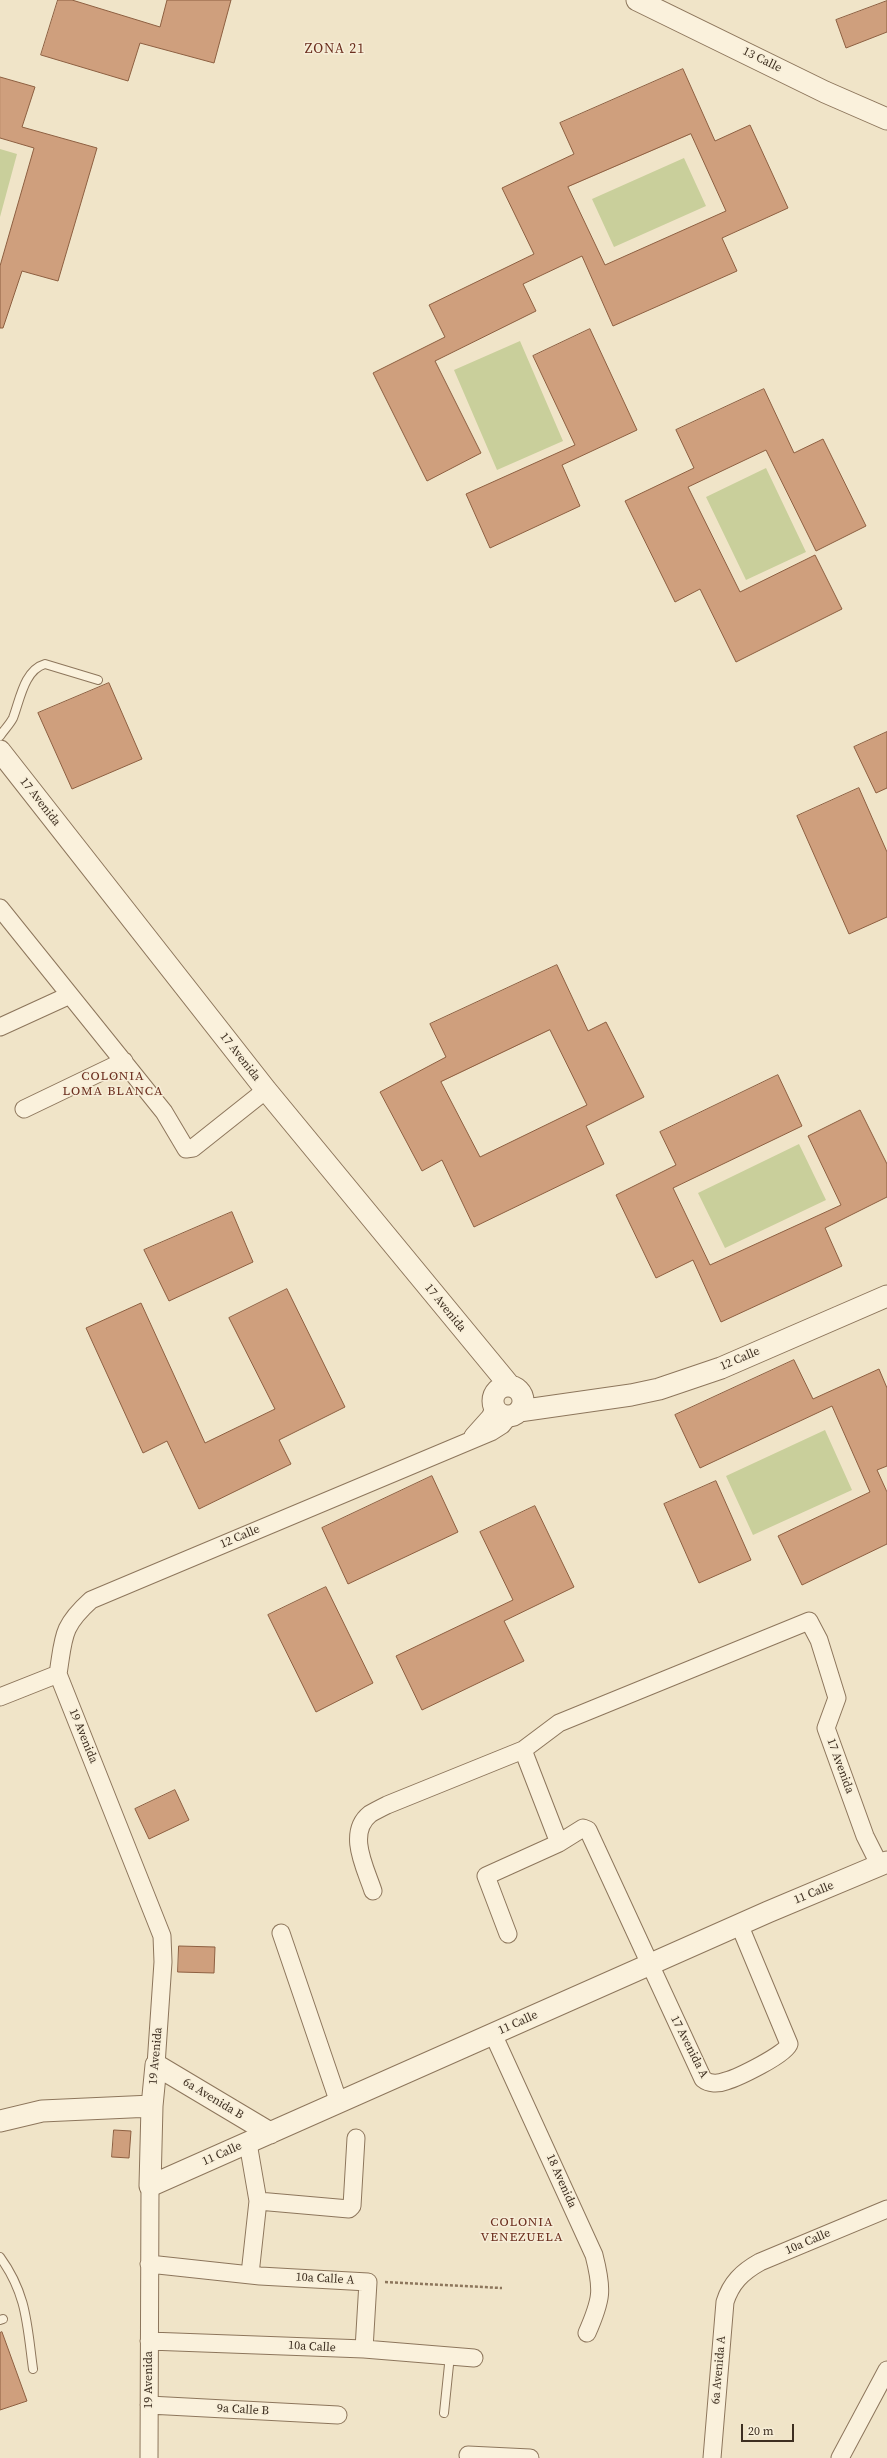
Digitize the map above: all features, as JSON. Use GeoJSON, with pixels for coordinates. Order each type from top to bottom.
{"type":"FeatureCollection","features":[{"type":"Feature","properties":{"kind":"street","name":"13 Calle"},"geometry":{"type":"LineString","coordinates":[[637,0],[825,92],[887,119]]}},
{"type":"Feature","properties":{"kind":"street","name":"17 Avenida"},"geometry":{"type":"LineString","coordinates":[[0,751],[266,1090],[486,1358],[508,1400]]}},
{"type":"Feature","properties":{"kind":"street"},"geometry":{"type":"LineString","coordinates":[[0,908],[164,1112],[186,1149],[194,1148],[266,1090]]}},
{"type":"Feature","properties":{"kind":"street"},"geometry":{"type":"LineString","coordinates":[[0,1027],[70,995]]}},
{"type":"Feature","properties":{"kind":"street"},"geometry":{"type":"LineString","coordinates":[[24,1109],[124,1062]]}},
{"type":"Feature","properties":{"kind":"street","name":"12 Calle"},"geometry":{"type":"LineString","coordinates":[[58,1674],[66,1628],[74,1615],[91,1600],[468,1442],[490,1417],[508,1400],[586,1401],[631,1395],[659,1389],[721,1368],[887,1296]]}},
{"type":"Feature","properties":{"kind":"street","name":"17 Avenida"},"geometry":{"type":"LineString","coordinates":[[523,1750],[559,1723],[809,1621],[819,1640],[837,1698],[826,1728],[866,1836],[884,1864]]}},
{"type":"Feature","properties":{"kind":"street"},"geometry":{"type":"LineString","coordinates":[[0,1697],[58,1674]]}},
{"type":"Feature","properties":{"kind":"street","name":"19 Avenida"},"geometry":{"type":"LineString","coordinates":[[58,1674],[162,1936],[163,1962],[152,2106],[150,2186],[149,2458]]}},
{"type":"Feature","properties":{"kind":"street"},"geometry":{"type":"LineString","coordinates":[[373,1891],[358,1847],[360,1832],[369,1815],[408,1796],[523,1750],[559,1843],[486,1877],[508,1934]]}},
{"type":"Feature","properties":{"kind":"street","name":"17 Avenida A"},"geometry":{"type":"LineString","coordinates":[[559,1843],[583,1828],[588,1830],[702,2080],[708,2083],[725,2082],[785,2051],[789,2044],[739,1924]]}},
{"type":"Feature","properties":{"kind":"street","name":"11 Calle"},"geometry":{"type":"LineString","coordinates":[[150,2186],[739,1924],[884,1864]]}},
{"type":"Feature","properties":{"kind":"street"},"geometry":{"type":"LineString","coordinates":[[280,1933],[339,2103]]}},
{"type":"Feature","properties":{"kind":"street","name":"18 Avenida"},"geometry":{"type":"LineString","coordinates":[[493,2034],[594,2255],[601,2281],[601,2294],[598,2309],[587,2333]]}},
{"type":"Feature","properties":{"kind":"street","name":"6a Avenida B"},"geometry":{"type":"LineString","coordinates":[[156,2065],[270,2133]]}},
{"type":"Feature","properties":{"kind":"street"},"geometry":{"type":"LineString","coordinates":[[0,2121],[42,2111],[152,2106]]}},
{"type":"Feature","properties":{"kind":"street"},"geometry":{"type":"LineString","coordinates":[[258,2201],[351,2208],[356,2138]]}},
{"type":"Feature","properties":{"kind":"street"},"geometry":{"type":"LineString","coordinates":[[248,2143],[258,2201],[250,2274]]}},
{"type":"Feature","properties":{"kind":"street","name":"10a Calle"},"geometry":{"type":"LineString","coordinates":[[733,2283],[748,2269],[760,2262],[887,2209]]}},
{"type":"Feature","properties":{"kind":"street","name":"10a Calle A"},"geometry":{"type":"LineString","coordinates":[[149,2264],[250,2274],[368,2282]]}},
{"type":"Feature","properties":{"kind":"street"},"geometry":{"type":"LineString","coordinates":[[364,2349],[368,2282]]}},
{"type":"Feature","properties":{"kind":"street","name":"6a Avenida A"},"geometry":{"type":"LineString","coordinates":[[712,2458],[725,2302],[733,2283]]}},
{"type":"Feature","properties":{"kind":"street","name":"10a Calle"},"geometry":{"type":"LineString","coordinates":[[149,2341],[364,2349],[474,2358]]}},
{"type":"Feature","properties":{"kind":"street"},"geometry":{"type":"LineString","coordinates":[[840,2458],[887,2370]]}},
{"type":"Feature","properties":{"kind":"street","name":"9a Calle B"},"geometry":{"type":"LineString","coordinates":[[149,2405],[338,2415]]}},
{"type":"Feature","properties":{"kind":"street"},"geometry":{"type":"LineString","coordinates":[[468,2455],[530,2458]]}},
{"type":"Feature","properties":{"kind":"lane"},"geometry":{"type":"LineString","coordinates":[[0,736],[12,720],[23,689],[32,672],[38,666],[45,664],[98,680]]}},
{"type":"Feature","properties":{"kind":"lane"},"geometry":{"type":"LineString","coordinates":[[0,2257],[8,2268],[25,2303],[33,2369]]}},
{"type":"Feature","properties":{"kind":"lane"},"geometry":{"type":"LineString","coordinates":[[444,2413],[450,2355]]}},
{"type":"Feature","properties":{"kind":"path","name":"10a Calle A"},"geometry":{"type":"LineString","coordinates":[[368,2282],[502,2288]]}},
{"type":"Feature","properties":{"kind":"green space"},"geometry":{"type":"Polygon","coordinates":[[[0,149],[17,154],[0,217],[0,149]]]}},
{"type":"Feature","properties":{"kind":"green space"},"geometry":{"type":"Polygon","coordinates":[[[684,158],[706,206],[614,247],[592,199],[684,158]]]}},
{"type":"Feature","properties":{"kind":"green space"},"geometry":{"type":"Polygon","coordinates":[[[520,341],[563,441],[497,470],[454,370],[520,341]]]}},
{"type":"Feature","properties":{"kind":"green space"},"geometry":{"type":"Polygon","coordinates":[[[766,468],[806,552],[746,580],[706,497],[766,468]]]}},
{"type":"Feature","properties":{"kind":"green space"},"geometry":{"type":"Polygon","coordinates":[[[799,1144],[826,1200],[725,1248],[698,1193],[799,1144]]]}},
{"type":"Feature","properties":{"kind":"green space"},"geometry":{"type":"Polygon","coordinates":[[[825,1430],[852,1490],[753,1535],[726,1476],[825,1430]]]}},
{"type":"Feature","properties":{"kind":"building"},"geometry":{"type":"Polygon","coordinates":[[[58,0],[72,0],[160,27],[167,0],[231,0],[214,63],[140,43],[128,81],[41,55],[58,0]]]}},
{"type":"Feature","properties":{"kind":"building"},"geometry":{"type":"Polygon","coordinates":[[[887,1],[887,32],[846,48],[836,20],[887,1]]]}},
{"type":"Feature","properties":{"kind":"building"},"geometry":{"type":"Polygon","coordinates":[[[683,69],[715,141],[750,125],[788,208],[722,238],[737,271],[613,326],[582,256],[523,284],[536,311],[435,361],[481,453],[427,481],[373,373],[445,337],[429,305],[534,254],[502,188],[574,154],[560,123],[683,69]],[[691,134],[568,187],[605,265],[726,211],[691,134]]]}},
{"type":"Feature","properties":{"kind":"building"},"geometry":{"type":"Polygon","coordinates":[[[0,77],[35,87],[22,127],[97,148],[58,281],[22,271],[3,328],[0,328],[0,266],[34,148],[0,138],[0,77]]]}},
{"type":"Feature","properties":{"kind":"building"},"geometry":{"type":"Polygon","coordinates":[[[590,329],[637,430],[562,465],[580,506],[490,548],[466,494],[575,445],[533,356],[590,329]]]}},
{"type":"Feature","properties":{"kind":"building"},"geometry":{"type":"Polygon","coordinates":[[[764,389],[794,453],[823,439],[866,526],[816,551],[766,450],[688,487],[740,592],[815,555],[842,609],[736,662],[700,589],[675,602],[625,501],[694,468],[676,430],[764,389]]]}},
{"type":"Feature","properties":{"kind":"building"},"geometry":{"type":"Polygon","coordinates":[[[109,683],[142,759],[72,789],[38,713],[109,683]]]}},
{"type":"Feature","properties":{"kind":"building"},"geometry":{"type":"Polygon","coordinates":[[[887,732],[887,788],[876,793],[854,747],[887,732]]]}},
{"type":"Feature","properties":{"kind":"building"},"geometry":{"type":"Polygon","coordinates":[[[859,788],[887,852],[887,917],[849,934],[797,816],[859,788]]]}},
{"type":"Feature","properties":{"kind":"building"},"geometry":{"type":"Polygon","coordinates":[[[557,965],[588,1031],[606,1022],[644,1097],[586,1126],[604,1164],[474,1227],[442,1160],[422,1171],[380,1092],[446,1057],[430,1024],[557,965]],[[550,1030],[441,1082],[480,1157],[587,1105],[550,1030]]]}},
{"type":"Feature","properties":{"kind":"building"},"geometry":{"type":"Polygon","coordinates":[[[778,1075],[802,1126],[673,1188],[710,1265],[841,1205],[808,1136],[860,1110],[887,1164],[887,1197],[825,1228],[842,1266],[721,1322],[693,1260],[656,1278],[616,1195],[676,1165],[660,1132],[778,1075]]]}},
{"type":"Feature","properties":{"kind":"building"},"geometry":{"type":"Polygon","coordinates":[[[232,1212],[253,1262],[169,1301],[144,1250],[232,1212]]]}},
{"type":"Feature","properties":{"kind":"building"},"geometry":{"type":"Polygon","coordinates":[[[287,1289],[345,1407],[279,1440],[291,1464],[199,1509],[167,1441],[143,1453],[86,1328],[141,1303],[205,1443],[275,1409],[229,1318],[287,1289]]]}},
{"type":"Feature","properties":{"kind":"building"},"geometry":{"type":"Polygon","coordinates":[[[794,1360],[813,1399],[879,1369],[887,1388],[887,1466],[877,1470],[887,1492],[887,1544],[802,1585],[778,1536],[870,1492],[832,1406],[700,1468],[675,1415],[794,1360]]]}},
{"type":"Feature","properties":{"kind":"building"},"geometry":{"type":"Polygon","coordinates":[[[432,1476],[458,1532],[348,1584],[322,1528],[432,1476]]]}},
{"type":"Feature","properties":{"kind":"building"},"geometry":{"type":"Polygon","coordinates":[[[716,1481],[751,1560],[699,1583],[664,1504],[716,1481]]]}},
{"type":"Feature","properties":{"kind":"building"},"geometry":{"type":"Polygon","coordinates":[[[535,1506],[574,1587],[504,1621],[524,1661],[422,1710],[396,1656],[513,1600],[480,1532],[535,1506]]]}},
{"type":"Feature","properties":{"kind":"building"},"geometry":{"type":"Polygon","coordinates":[[[326,1587],[373,1683],[316,1712],[268,1615],[326,1587]]]}},
{"type":"Feature","properties":{"kind":"building"},"geometry":{"type":"Polygon","coordinates":[[[175,1790],[189,1820],[149,1839],[135,1809],[175,1790]]]}},
{"type":"Feature","properties":{"kind":"building"},"geometry":{"type":"Polygon","coordinates":[[[179,1946],[215,1947],[214,1973],[178,1972],[179,1946]]]}},
{"type":"Feature","properties":{"kind":"building"},"geometry":{"type":"Polygon","coordinates":[[[114,2130],[131,2131],[129,2158],[112,2157],[114,2130]]]}},
{"type":"Feature","properties":{"kind":"building"},"geometry":{"type":"Polygon","coordinates":[[[2,2332],[27,2401],[0,2410],[0,2333],[2,2332]]]}},
{"type":"Feature","properties":{"kind":"district","name":"ZONA 21"},"geometry":{"type":"Point","coordinates":[335,49]}},
{"type":"Feature","properties":{"kind":"district","name":"COLONIA LOMA BLANCA"},"geometry":{"type":"Point","coordinates":[113,1084]}},
{"type":"Feature","properties":{"kind":"district","name":"COLONIA VENEZUELA"},"geometry":{"type":"Point","coordinates":[522,2230]}}]}
